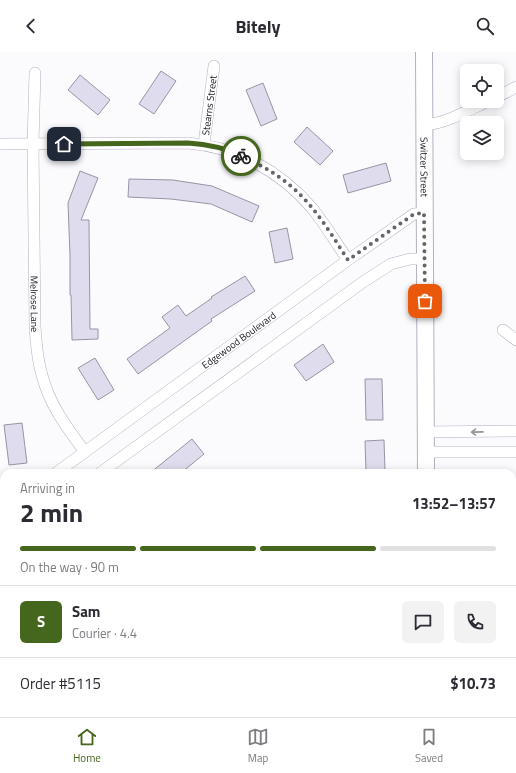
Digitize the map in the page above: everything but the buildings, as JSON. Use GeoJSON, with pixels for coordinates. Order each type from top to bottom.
{"type":"FeatureCollection","features":[{"type":"Feature","properties":{"kind":"street","name":"Switzer Street"},"geometry":{"type":"LineString","coordinates":[[424,52],[426,469]]}},
{"type":"Feature","properties":{"kind":"street","name":"Stearns Street"},"geometry":{"type":"LineString","coordinates":[[204,144],[214,66]]}},
{"type":"Feature","properties":{"kind":"street","name":"Melrose Lane"},"geometry":{"type":"LineString","coordinates":[[35,73],[33,144],[35,326],[37,354],[42,375],[55,408],[85,452]]}},
{"type":"Feature","properties":{"kind":"street"},"geometry":{"type":"LineString","coordinates":[[504,93],[516,87]]}},
{"type":"Feature","properties":{"kind":"street"},"geometry":{"type":"LineString","coordinates":[[424,125],[437,124],[474,108]]}},
{"type":"Feature","properties":{"kind":"street"},"geometry":{"type":"LineString","coordinates":[[0,144],[188,143],[204,144],[226,150],[258,164],[287,183],[313,209],[348,260]]}},
{"type":"Feature","properties":{"kind":"street","name":"Edgewood Boulevard"},"geometry":{"type":"LineString","coordinates":[[62,469],[348,260],[414,214],[424,213]]}},
{"type":"Feature","properties":{"kind":"street"},"geometry":{"type":"LineString","coordinates":[[106,469],[363,282],[391,264],[410,259],[425,259]]}},
{"type":"Feature","properties":{"kind":"street"},"geometry":{"type":"LineString","coordinates":[[503,330],[516,340]]}},
{"type":"Feature","properties":{"kind":"street"},"geometry":{"type":"LineString","coordinates":[[426,432],[516,432]]}},
{"type":"Feature","properties":{"kind":"street"},"geometry":{"type":"LineString","coordinates":[[426,452],[516,452]]}},
{"type":"Feature","properties":{"kind":"way so far"},"geometry":{"type":"LineString","coordinates":[[241,156],[273,172],[287,183],[313,209],[348,260],[414,214],[424,213],[425,301]]}},
{"type":"Feature","properties":{"kind":"route"},"geometry":{"type":"LineString","coordinates":[[64,144],[204,144],[241,156]]}}]}
